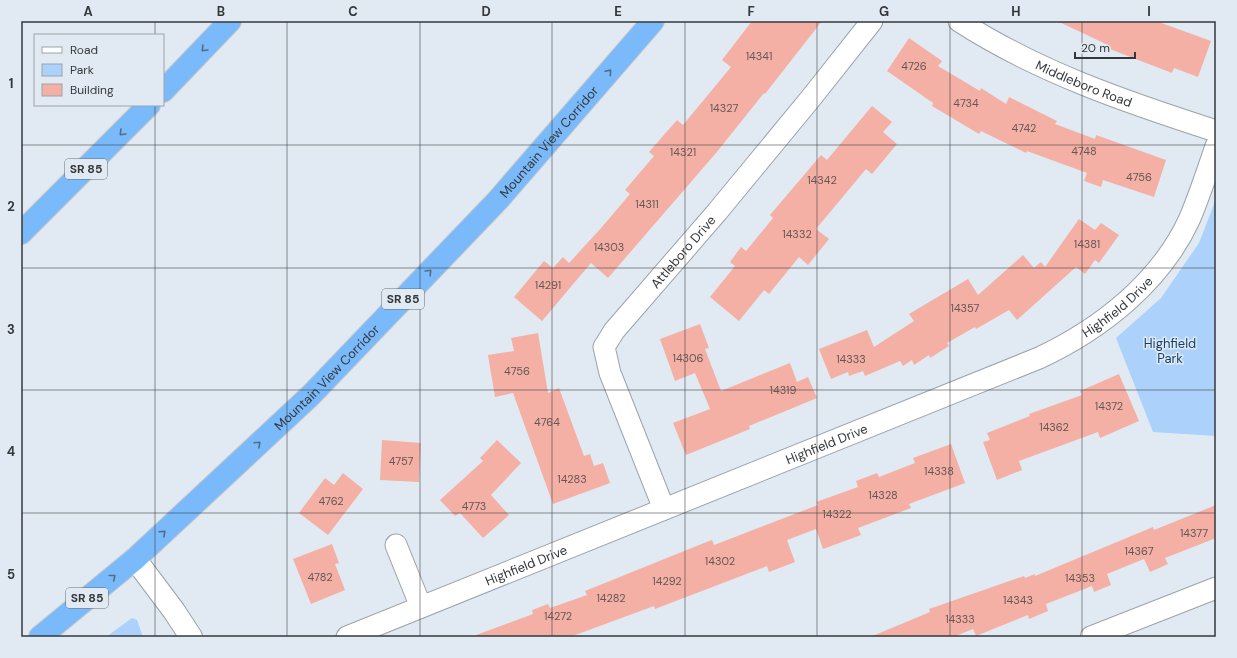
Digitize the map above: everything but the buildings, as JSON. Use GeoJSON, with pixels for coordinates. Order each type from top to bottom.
{"type":"FeatureCollection","features":[{"type":"Feature","properties":{"kind":"highway"},"geometry":{"type":"LineString","coordinates":[[164,90],[230,21]]}},
{"type":"Feature","properties":{"kind":"highway","name":"Mountain View Corridor"},"geometry":{"type":"LineString","coordinates":[[40,637],[135,559],[317,389],[498,200],[653,21]]}},
{"type":"Feature","properties":{"kind":"highway","name":"SR 85"},"geometry":{"type":"LineString","coordinates":[[21,233],[149,106]]}},
{"type":"Feature","properties":{"kind":"street","name":"Attleboro Drive"},"geometry":{"type":"LineString","coordinates":[[664,509],[610,373],[604,347],[617,327],[722,206],[872,21]]}},
{"type":"Feature","properties":{"kind":"street","name":"Middleboro Road"},"geometry":{"type":"LineString","coordinates":[[959,21],[1015,54],[1058,75],[1104,94],[1216,131]]}},
{"type":"Feature","properties":{"kind":"street","name":"Highfield Drive"},"geometry":{"type":"LineString","coordinates":[[347,637],[1066,346],[1093,329],[1116,311],[1138,290],[1175,243],[1189,219],[1216,146]]}},
{"type":"Feature","properties":{"kind":"street"},"geometry":{"type":"LineString","coordinates":[[396,545],[421,607]]}},
{"type":"Feature","properties":{"kind":"street"},"geometry":{"type":"LineString","coordinates":[[135,559],[174,611],[191,637]]}},
{"type":"Feature","properties":{"kind":"street"},"geometry":{"type":"LineString","coordinates":[[1091,637],[1216,588]]}},
{"type":"Feature","properties":{"kind":"green space","name":"Highfield Park"},"geometry":{"type":"Polygon","coordinates":[[[1216,199],[1216,436],[1153,432],[1116,338],[1161,298],[1199,243],[1216,199]]]}},
{"type":"Feature","properties":{"kind":"green space"},"geometry":{"type":"Polygon","coordinates":[[[132,618],[137,620],[143,637],[106,637],[132,618]]]}}]}
